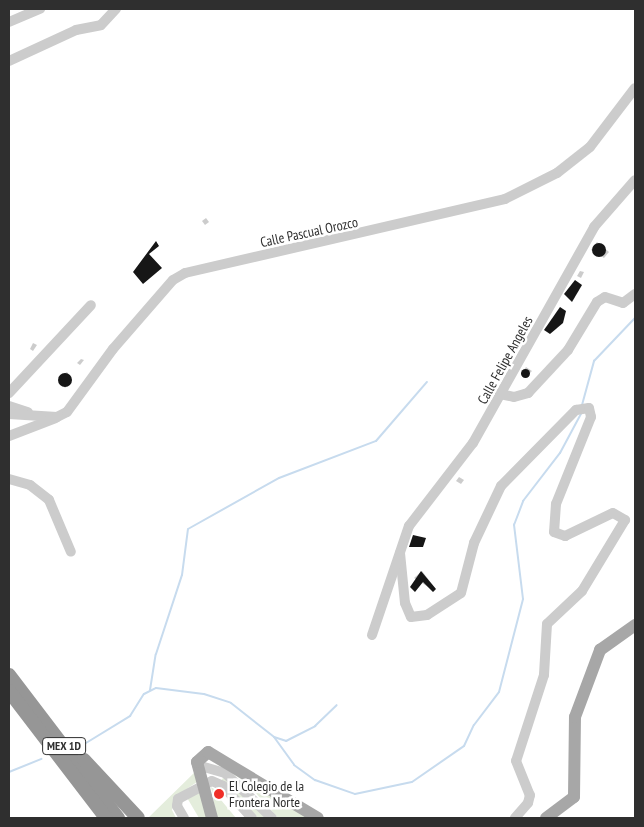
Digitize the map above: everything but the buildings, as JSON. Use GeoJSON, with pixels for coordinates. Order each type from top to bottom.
{"type":"FeatureCollection","features":[{"type":"Feature","properties":{"kind":"highway","name":"MEX 1D"},"geometry":{"type":"LineString","coordinates":[[9,675],[118,818]]}},
{"type":"Feature","properties":{"kind":"highway","name":"MEX 1D"},"geometry":{"type":"LineString","coordinates":[[9,691],[106,818]]}},
{"type":"Feature","properties":{"kind":"highway"},"geometry":{"type":"LineString","coordinates":[[66,749],[83,759],[138,818]]}},
{"type":"Feature","properties":{"kind":"main road"},"geometry":{"type":"LineString","coordinates":[[546,818],[574,797],[575,716],[600,650],[635,625]]}},
{"type":"Feature","properties":{"kind":"main road"},"geometry":{"type":"LineString","coordinates":[[212,818],[197,765],[201,754],[220,755],[318,818]]}},
{"type":"Feature","properties":{"kind":"street"},"geometry":{"type":"LineString","coordinates":[[9,22],[40,9]]}},
{"type":"Feature","properties":{"kind":"street"},"geometry":{"type":"LineString","coordinates":[[9,62],[76,30],[101,25],[116,9]]}},
{"type":"Feature","properties":{"kind":"street","name":"Calle Pascual Orozco"},"geometry":{"type":"LineString","coordinates":[[57,417],[67,412],[113,349],[173,280],[185,273],[505,199],[557,173],[590,147],[635,88]]}},
{"type":"Feature","properties":{"kind":"street","name":"Calle Felipe Angeles"},"geometry":{"type":"LineString","coordinates":[[372,635],[409,526],[473,443],[594,227],[635,180]]}},
{"type":"Feature","properties":{"kind":"street"},"geometry":{"type":"LineString","coordinates":[[500,394],[528,393],[568,350],[597,302],[605,297],[623,303],[635,294]]}},
{"type":"Feature","properties":{"kind":"street"},"geometry":{"type":"LineString","coordinates":[[9,393],[91,305]]}},
{"type":"Feature","properties":{"kind":"street"},"geometry":{"type":"LineString","coordinates":[[9,406],[36,415]]}},
{"type":"Feature","properties":{"kind":"street"},"geometry":{"type":"LineString","coordinates":[[400,553],[405,603],[411,617],[427,615],[461,593],[474,543],[501,486],[576,410],[589,408],[591,418],[556,504],[554,532],[566,536],[613,513],[625,520],[582,591],[547,624],[544,675],[516,760],[530,795],[516,818]]}},
{"type":"Feature","properties":{"kind":"street"},"geometry":{"type":"LineString","coordinates":[[9,414],[57,417]]}},
{"type":"Feature","properties":{"kind":"street"},"geometry":{"type":"LineString","coordinates":[[9,436],[57,417]]}},
{"type":"Feature","properties":{"kind":"street"},"geometry":{"type":"LineString","coordinates":[[9,479],[30,485],[49,500],[71,552]]}},
{"type":"Feature","properties":{"kind":"street"},"geometry":{"type":"LineString","coordinates":[[9,701],[36,735],[45,739]]}},
{"type":"Feature","properties":{"kind":"street"},"geometry":{"type":"LineString","coordinates":[[197,765],[225,773],[272,818]]}},
{"type":"Feature","properties":{"kind":"street"},"geometry":{"type":"LineString","coordinates":[[184,818],[177,806],[178,799],[202,783],[223,786],[252,818]]}},
{"type":"Feature","properties":{"kind":"green space"},"geometry":{"type":"Polygon","coordinates":[[[208,759],[313,818],[278,818],[246,782],[208,759]]]}},
{"type":"Feature","properties":{"kind":"green space"},"geometry":{"type":"Polygon","coordinates":[[[196,771],[197,782],[176,796],[172,810],[176,818],[148,818],[196,771]]]}},
{"type":"Feature","properties":{"kind":"green space"},"geometry":{"type":"Polygon","coordinates":[[[223,778],[229,781],[266,818],[258,818],[221,781],[223,778]]]}},
{"type":"Feature","properties":{"kind":"green space"},"geometry":{"type":"Polygon","coordinates":[[[211,787],[225,796],[221,800],[236,818],[217,818],[211,787]]]}},
{"type":"Feature","properties":{"kind":"green space"},"geometry":{"type":"Polygon","coordinates":[[[200,788],[209,818],[199,818],[186,796],[200,788]]]}},
{"type":"Feature","properties":{"kind":"waterway"},"geometry":{"type":"LineString","coordinates":[[582,405],[594,361],[635,318]]}},
{"type":"Feature","properties":{"kind":"waterway"},"geometry":{"type":"LineString","coordinates":[[150,690],[156,654],[182,575],[188,529],[279,478],[376,441],[427,382]]}},
{"type":"Feature","properties":{"kind":"waterway"},"geometry":{"type":"LineString","coordinates":[[274,737],[294,765],[315,780],[355,794],[412,782],[464,746],[474,725],[499,692],[523,599],[514,525],[523,501],[560,453],[582,412]]}},
{"type":"Feature","properties":{"kind":"waterway"},"geometry":{"type":"LineString","coordinates":[[86,743],[130,716],[144,694],[156,688],[204,694],[231,703],[274,737],[286,741],[315,726],[337,705]]}},
{"type":"Feature","properties":{"kind":"waterway"},"geometry":{"type":"LineString","coordinates":[[9,772],[42,759]]}},
{"type":"Feature","properties":{"kind":"place","name":"El Colegio de la Frontera Norte"},"geometry":{"type":"Point","coordinates":[219,794]}}]}
